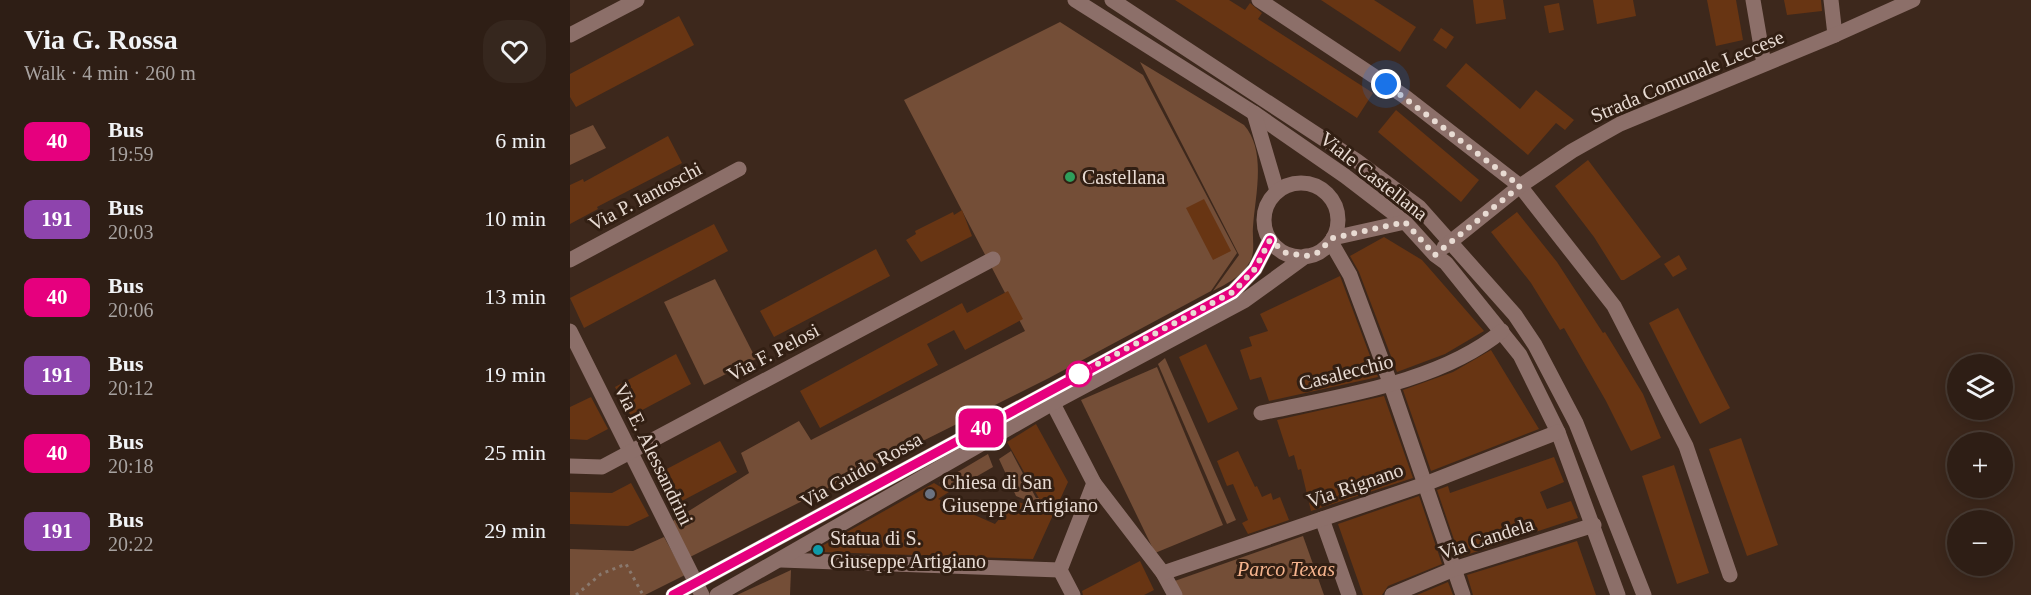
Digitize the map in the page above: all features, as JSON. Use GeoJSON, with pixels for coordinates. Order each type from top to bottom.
{"type":"FeatureCollection","features":[{"type":"Feature","properties":{"kind":"street"},"geometry":{"type":"LineString","coordinates":[[570,35],[637,0]]}},
{"type":"Feature","properties":{"kind":"street","name":"Viale Castellana"},"geometry":{"type":"LineString","coordinates":[[1075,0],[1254,113],[1345,176],[1405,222],[1435,255],[1446,263],[1520,355],[1558,432],[1618,595]]}},
{"type":"Feature","properties":{"kind":"street"},"geometry":{"type":"LineString","coordinates":[[1112,0],[1357,161],[1419,207],[1450,241],[1515,315],[1535,345],[1576,423],[1644,595]]}},
{"type":"Feature","properties":{"kind":"street"},"geometry":{"type":"LineString","coordinates":[[1259,0],[1404,96],[1520,186],[1614,306],[1686,446],[1730,575]]}},
{"type":"Feature","properties":{"kind":"street"},"geometry":{"type":"LineString","coordinates":[[1753,0],[1764,64]]}},
{"type":"Feature","properties":{"kind":"street"},"geometry":{"type":"LineString","coordinates":[[1831,0],[1835,35]]}},
{"type":"Feature","properties":{"kind":"street","name":"Strada Comunale Leccese"},"geometry":{"type":"LineString","coordinates":[[1435,255],[1520,186],[1572,151],[1620,124],[1835,35],[1912,0]]}},
{"type":"Feature","properties":{"kind":"street"},"geometry":{"type":"LineString","coordinates":[[1254,113],[1277,191]]}},
{"type":"Feature","properties":{"kind":"street"},"geometry":{"type":"LineString","coordinates":[[1324,191],[1345,176],[1357,161]]}},
{"type":"Feature","properties":{"kind":"street","name":"Via P. Iantoschi"},"geometry":{"type":"LineString","coordinates":[[570,260],[739,170]]}},
{"type":"Feature","properties":{"kind":"street"},"geometry":{"type":"LineString","coordinates":[[1306,256],[1286,253],[1270,240],[1264,220],[1265,209],[1277,191],[1295,183],[1315,186],[1324,191],[1336,208],[1338,218],[1332,240],[1350,275],[1392,385],[1463,595]]}},
{"type":"Feature","properties":{"kind":"street"},"geometry":{"type":"LineString","coordinates":[[717,595],[782,560],[1049,398],[1244,301],[1306,256],[1317,253],[1332,240],[1405,222]]}},
{"type":"Feature","properties":{"kind":"street","name":"Via Guido Rossa"},"geometry":{"type":"LineString","coordinates":[[673,595],[699,589],[746,558],[1049,398],[1233,292],[1255,269],[1270,240]]}},
{"type":"Feature","properties":{"kind":"street","name":"Via F. Pelosi"},"geometry":{"type":"LineString","coordinates":[[570,466],[602,467],[993,259]]}},
{"type":"Feature","properties":{"kind":"street","name":"Via E. Alessandrini"},"geometry":{"type":"LineString","coordinates":[[570,331],[699,589]]}},
{"type":"Feature","properties":{"kind":"street","name":"Casalecchio"},"geometry":{"type":"LineString","coordinates":[[1261,413],[1392,385],[1482,347],[1502,331]]}},
{"type":"Feature","properties":{"kind":"street"},"geometry":{"type":"LineString","coordinates":[[1049,398],[1094,483],[1163,573],[1175,595]]}},
{"type":"Feature","properties":{"kind":"street","name":"Via Rignano"},"geometry":{"type":"LineString","coordinates":[[1163,573],[1425,484],[1558,432]]}},
{"type":"Feature","properties":{"kind":"street"},"geometry":{"type":"LineString","coordinates":[[1073,595],[1060,570],[1094,483]]}},
{"type":"Feature","properties":{"kind":"street"},"geometry":{"type":"LineString","coordinates":[[1322,519],[1349,595]]}},
{"type":"Feature","properties":{"kind":"street","name":"Via Candela"},"geometry":{"type":"LineString","coordinates":[[1392,595],[1454,569],[1594,525]]}},
{"type":"Feature","properties":{"kind":"street"},"geometry":{"type":"LineString","coordinates":[[746,558],[1060,570]]}},
{"type":"Feature","properties":{"kind":"path"},"geometry":{"type":"LineString","coordinates":[[576,595],[601,574],[626,564],[643,595]]}},
{"type":"Feature","properties":{"kind":"green space","name":"Castellana"},"geometry":{"type":"Polygon","coordinates":[[[1060,22],[1143,75],[1237,253],[1211,291],[1049,378],[684,560],[673,521],[749,473],[741,453],[799,421],[811,440],[1025,331],[904,100],[1060,22]]]}},
{"type":"Feature","properties":{"kind":"green space"},"geometry":{"type":"Polygon","coordinates":[[[1140,62],[1244,125],[1255,148],[1258,174],[1252,255],[1242,272],[1213,291],[1239,255],[1140,62]]]}},
{"type":"Feature","properties":{"kind":"green space"},"geometry":{"type":"Polygon","coordinates":[[[593,125],[606,148],[570,165],[570,135],[593,125]]]}},
{"type":"Feature","properties":{"kind":"green space"},"geometry":{"type":"Polygon","coordinates":[[[715,279],[756,359],[704,385],[664,302],[715,279]]]}},
{"type":"Feature","properties":{"kind":"green space"},"geometry":{"type":"Polygon","coordinates":[[[1165,358],[1236,520],[1227,524],[1158,364],[1165,358]]]}},
{"type":"Feature","properties":{"kind":"green space"},"geometry":{"type":"Polygon","coordinates":[[[1157,367],[1223,525],[1155,553],[1081,400],[1157,367]]]}},
{"type":"Feature","properties":{"kind":"green space"},"geometry":{"type":"Polygon","coordinates":[[[1011,451],[1036,498],[1049,498],[1040,515],[1028,501],[1016,496],[999,459],[1011,451]]]}},
{"type":"Feature","properties":{"kind":"green space"},"geometry":{"type":"Polygon","coordinates":[[[988,454],[993,467],[953,490],[939,483],[988,454]]]}},
{"type":"Feature","properties":{"kind":"green space","name":"Parco Texas"},"geometry":{"type":"Polygon","coordinates":[[[1303,536],[1324,595],[1175,595],[1169,583],[1303,536]]]}},
{"type":"Feature","properties":{"kind":"green space"},"geometry":{"type":"Polygon","coordinates":[[[664,537],[685,575],[645,595],[570,595],[570,549],[633,551],[664,537]]]}},
{"type":"Feature","properties":{"kind":"green space"},"geometry":{"type":"Polygon","coordinates":[[[791,570],[790,595],[737,595],[791,570]]]}},
{"type":"Feature","properties":{"kind":"building"},"geometry":{"type":"Polygon","coordinates":[[[1175,0],[1229,0],[1245,10],[1250,3],[1262,13],[1258,19],[1373,93],[1357,118],[1175,0]]]}},
{"type":"Feature","properties":{"kind":"building"},"geometry":{"type":"Polygon","coordinates":[[[1321,0],[1374,0],[1416,27],[1400,52],[1321,0]]]}},
{"type":"Feature","properties":{"kind":"building"},"geometry":{"type":"Polygon","coordinates":[[[1473,0],[1503,0],[1506,19],[1476,24],[1473,0]]]}},
{"type":"Feature","properties":{"kind":"building"},"geometry":{"type":"Polygon","coordinates":[[[1593,0],[1633,0],[1636,16],[1597,24],[1593,0]]]}},
{"type":"Feature","properties":{"kind":"building"},"geometry":{"type":"Polygon","coordinates":[[[1707,0],[1736,0],[1743,40],[1716,46],[1707,0]]]}},
{"type":"Feature","properties":{"kind":"building"},"geometry":{"type":"Polygon","coordinates":[[[1784,0],[1821,0],[1822,11],[1787,15],[1784,0]]]}},
{"type":"Feature","properties":{"kind":"building"},"geometry":{"type":"Polygon","coordinates":[[[1559,3],[1564,30],[1549,33],[1544,6],[1559,3]]]}},
{"type":"Feature","properties":{"kind":"building"},"geometry":{"type":"Polygon","coordinates":[[[679,16],[694,45],[576,107],[570,97],[570,74],[679,16]]]}},
{"type":"Feature","properties":{"kind":"building"},"geometry":{"type":"Polygon","coordinates":[[[1441,28],[1454,37],[1446,49],[1433,40],[1441,28]]]}},
{"type":"Feature","properties":{"kind":"building"},"geometry":{"type":"Polygon","coordinates":[[[1466,63],[1520,109],[1536,90],[1574,120],[1565,130],[1556,123],[1528,155],[1446,86],[1466,63]]]}},
{"type":"Feature","properties":{"kind":"building"},"geometry":{"type":"Polygon","coordinates":[[[1396,110],[1479,180],[1461,202],[1378,132],[1396,110]]]}},
{"type":"Feature","properties":{"kind":"building"},"geometry":{"type":"Polygon","coordinates":[[[668,136],[682,163],[597,207],[598,209],[570,224],[570,185],[583,179],[584,182],[668,136]]]}},
{"type":"Feature","properties":{"kind":"building"},"geometry":{"type":"Polygon","coordinates":[[[1588,160],[1661,257],[1624,280],[1621,280],[1594,237],[1555,186],[1588,160]]]}},
{"type":"Feature","properties":{"kind":"building"},"geometry":{"type":"Polygon","coordinates":[[[1204,199],[1231,251],[1213,260],[1186,208],[1204,199]]]}},
{"type":"Feature","properties":{"kind":"building"},"geometry":{"type":"Polygon","coordinates":[[[962,210],[972,236],[921,262],[906,240],[916,234],[915,231],[953,212],[954,215],[962,210]]]}},
{"type":"Feature","properties":{"kind":"building"},"geometry":{"type":"Polygon","coordinates":[[[1517,212],[1557,262],[1603,333],[1605,332],[1643,394],[1661,438],[1631,451],[1606,401],[1564,328],[1560,330],[1531,283],[1491,232],[1517,212]]]}},
{"type":"Feature","properties":{"kind":"building"},"geometry":{"type":"Polygon","coordinates":[[[714,224],[728,251],[584,328],[570,298],[714,224]]]}},
{"type":"Feature","properties":{"kind":"building"},"geometry":{"type":"Polygon","coordinates":[[[1384,237],[1422,260],[1484,331],[1445,354],[1397,372],[1359,272],[1350,256],[1384,237]]]}},
{"type":"Feature","properties":{"kind":"building"},"geometry":{"type":"Polygon","coordinates":[[[876,249],[890,276],[774,337],[760,311],[876,249]]]}},
{"type":"Feature","properties":{"kind":"building"},"geometry":{"type":"Polygon","coordinates":[[[1679,255],[1687,269],[1673,277],[1664,264],[1679,255]]]}},
{"type":"Feature","properties":{"kind":"building"},"geometry":{"type":"Polygon","coordinates":[[[1340,276],[1378,377],[1269,401],[1261,377],[1250,380],[1240,350],[1252,346],[1249,337],[1268,331],[1260,314],[1340,276]]]}},
{"type":"Feature","properties":{"kind":"building"},"geometry":{"type":"Polygon","coordinates":[[[1008,291],[1023,319],[965,350],[954,330],[927,344],[938,365],[820,428],[800,391],[962,303],[967,313],[1008,291]]]}},
{"type":"Feature","properties":{"kind":"building"},"geometry":{"type":"Polygon","coordinates":[[[1678,308],[1730,408],[1700,424],[1649,323],[1678,308]]]}},
{"type":"Feature","properties":{"kind":"building"},"geometry":{"type":"Polygon","coordinates":[[[1206,344],[1238,409],[1208,423],[1179,357],[1206,344]]]}},
{"type":"Feature","properties":{"kind":"building"},"geometry":{"type":"Polygon","coordinates":[[[1491,350],[1539,429],[1431,471],[1403,390],[1453,372],[1491,350]]]}},
{"type":"Feature","properties":{"kind":"building"},"geometry":{"type":"Polygon","coordinates":[[[676,354],[691,384],[631,416],[615,387],[676,354]]]}},
{"type":"Feature","properties":{"kind":"building"},"geometry":{"type":"Polygon","coordinates":[[[1384,396],[1413,478],[1311,511],[1301,469],[1298,470],[1294,455],[1289,457],[1277,420],[1384,396]]]}},
{"type":"Feature","properties":{"kind":"building"},"geometry":{"type":"Polygon","coordinates":[[[591,397],[608,429],[587,440],[570,439],[570,407],[591,397]]]}},
{"type":"Feature","properties":{"kind":"building","name":"Chiesa di San Giuseppe Artigiano"},"geometry":{"type":"Polygon","coordinates":[[[1036,424],[1068,482],[1033,559],[823,552],[822,546],[934,483],[949,492],[938,499],[995,524],[1014,501],[1045,509],[1007,442],[1036,424]]]}},
{"type":"Feature","properties":{"kind":"building"},"geometry":{"type":"Polygon","coordinates":[[[1741,438],[1778,545],[1747,556],[1709,449],[1741,438]]]}},
{"type":"Feature","properties":{"kind":"building"},"geometry":{"type":"Polygon","coordinates":[[[720,441],[737,472],[678,503],[661,472],[720,441]]]}},
{"type":"Feature","properties":{"kind":"building"},"geometry":{"type":"Polygon","coordinates":[[[1238,451],[1262,497],[1271,493],[1273,500],[1280,497],[1289,520],[1248,534],[1242,523],[1248,520],[1233,484],[1227,486],[1217,461],[1238,451]]]}},
{"type":"Feature","properties":{"kind":"building"},"geometry":{"type":"Polygon","coordinates":[[[1554,457],[1564,482],[1540,492],[1547,509],[1571,501],[1578,518],[1460,557],[1437,490],[1448,486],[1450,493],[1554,457]]]}},
{"type":"Feature","properties":{"kind":"building"},"geometry":{"type":"Polygon","coordinates":[[[1674,465],[1709,573],[1677,584],[1642,476],[1674,465]]]}},
{"type":"Feature","properties":{"kind":"building"},"geometry":{"type":"Polygon","coordinates":[[[631,483],[649,516],[628,526],[570,524],[570,492],[612,493],[631,483]]]}},
{"type":"Feature","properties":{"kind":"building"},"geometry":{"type":"Polygon","coordinates":[[[1419,496],[1442,564],[1388,586],[1382,595],[1363,595],[1338,524],[1419,496]]]}},
{"type":"Feature","properties":{"kind":"building"},"geometry":{"type":"Polygon","coordinates":[[[1577,541],[1596,595],[1473,595],[1467,575],[1577,541]]]}},
{"type":"Feature","properties":{"kind":"building"},"geometry":{"type":"Polygon","coordinates":[[[1140,561],[1154,590],[1144,595],[1083,595],[1082,591],[1140,561]]]}},
{"type":"Feature","properties":{"kind":"building"},"geometry":{"type":"Polygon","coordinates":[[[1448,582],[1453,595],[1417,595],[1448,582]]]}},
{"type":"Feature","properties":{"kind":"bus line","name":"40"},"geometry":{"type":"LineString","coordinates":[[673,595],[746,558],[1233,292],[1255,269],[1270,240]]}},
{"type":"Feature","properties":{"kind":"place","name":"Castellana"},"geometry":{"type":"Point","coordinates":[1070,177]}},
{"type":"Feature","properties":{"kind":"place","name":"Chiesa di San Giuseppe Artigiano"},"geometry":{"type":"Point","coordinates":[930,494]}},
{"type":"Feature","properties":{"kind":"place","name":"Statua di S. Giuseppe Artigiano"},"geometry":{"type":"Point","coordinates":[818,550]}},
{"type":"Feature","properties":{"kind":"route"},"geometry":{"type":"LineString","coordinates":[[1079,374],[1233,292],[1255,269],[1270,240],[1286,253],[1306,256],[1326,247],[1333,238],[1405,222],[1435,255],[1520,186],[1386,84]]}}]}
